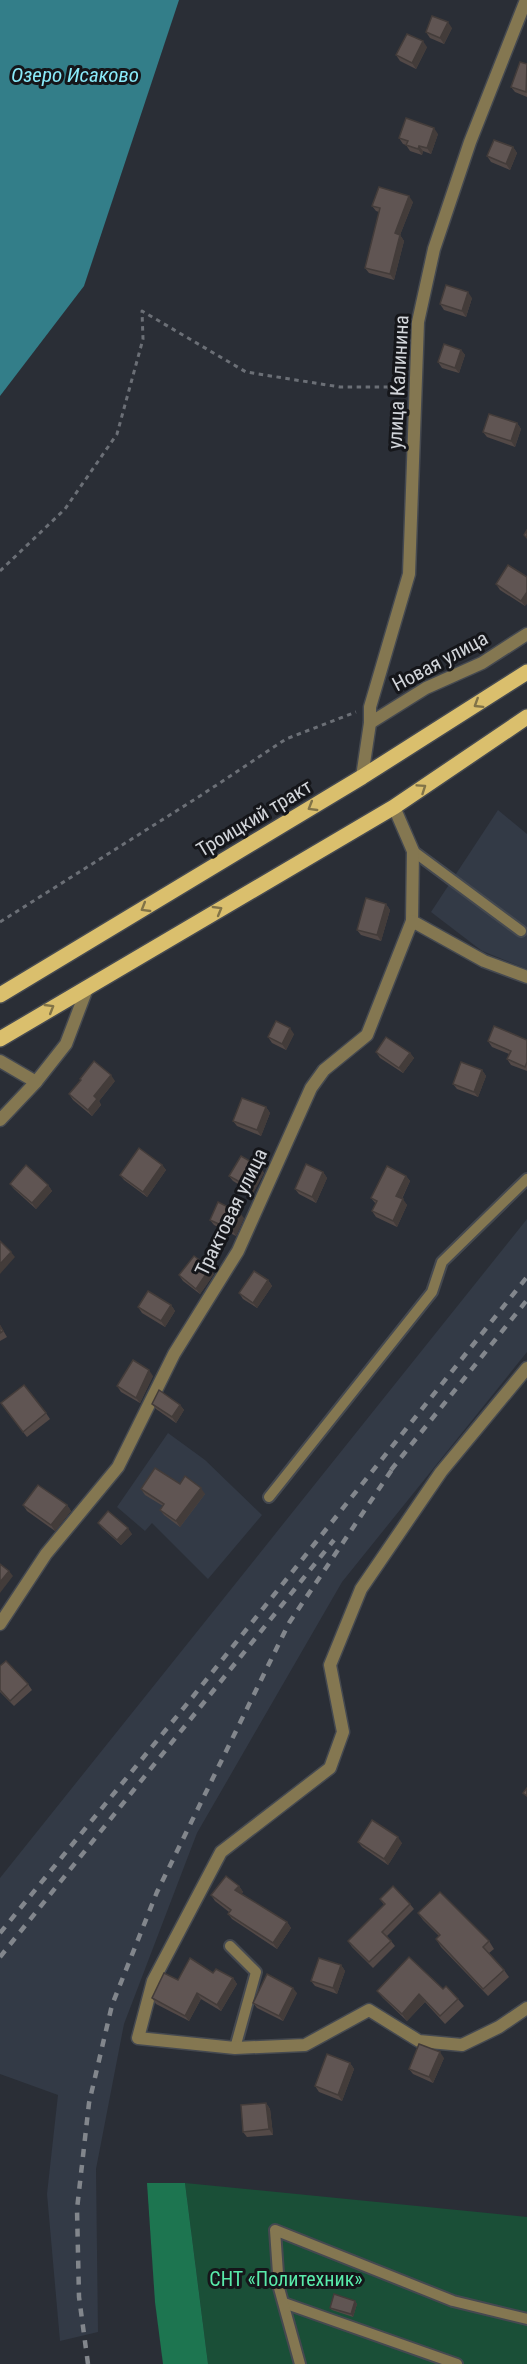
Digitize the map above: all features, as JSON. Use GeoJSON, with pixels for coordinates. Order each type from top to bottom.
{"type":"FeatureCollection","features":[{"type":"Feature","properties":{"kind":"main road","name":"Троицкий тракт"},"geometry":{"type":"LineString","coordinates":[[0,995],[362,777],[527,672]]}},
{"type":"Feature","properties":{"kind":"main road"},"geometry":{"type":"LineString","coordinates":[[0,1039],[394,807],[527,717]]}},
{"type":"Feature","properties":{"kind":"street","name":"улица Калинина"},"geometry":{"type":"LineString","coordinates":[[362,777],[370,723],[370,707],[409,574],[418,322],[434,249],[470,142],[526,0]]}},
{"type":"Feature","properties":{"kind":"street","name":"Новая улица"},"geometry":{"type":"LineString","coordinates":[[370,723],[426,688],[482,663],[527,634]]}},
{"type":"Feature","properties":{"kind":"street"},"geometry":{"type":"LineString","coordinates":[[394,807],[412,851],[412,921],[484,961],[527,977]]}},
{"type":"Feature","properties":{"kind":"street","name":"Трактовая улица"},"geometry":{"type":"LineString","coordinates":[[0,1624],[46,1554],[118,1467],[174,1354],[238,1251],[311,1088],[324,1070],[367,1035],[412,921]]}},
{"type":"Feature","properties":{"kind":"street"},"geometry":{"type":"LineString","coordinates":[[0,1120],[36,1082],[66,1044],[88,986]]}},
{"type":"Feature","properties":{"kind":"street"},"geometry":{"type":"LineString","coordinates":[[0,1061],[36,1082]]}},
{"type":"Feature","properties":{"kind":"street"},"geometry":{"type":"LineString","coordinates":[[527,1368],[441,1472],[361,1589],[330,1665],[343,1732],[330,1768],[221,1852],[153,1981],[138,2038],[236,2048],[305,2045],[369,2010],[419,2041],[462,2045],[499,2027],[527,2008]]}},
{"type":"Feature","properties":{"kind":"lane"},"geometry":{"type":"LineString","coordinates":[[412,851],[521,931]]}},
{"type":"Feature","properties":{"kind":"lane"},"geometry":{"type":"LineString","coordinates":[[269,1497],[432,1292],[442,1262],[527,1179]]}},
{"type":"Feature","properties":{"kind":"lane"},"geometry":{"type":"LineString","coordinates":[[230,1946],[256,1972],[236,2048]]}},
{"type":"Feature","properties":{"kind":"lane"},"geometry":{"type":"LineString","coordinates":[[300,2364],[279,2288],[275,2230],[453,2301],[527,2319]]}},
{"type":"Feature","properties":{"kind":"lane"},"geometry":{"type":"LineString","coordinates":[[284,2303],[457,2364]]}},
{"type":"Feature","properties":{"kind":"path"},"geometry":{"type":"LineString","coordinates":[[0,571],[65,509],[117,434],[143,339],[142,311],[246,372],[340,387],[415,387]]}},
{"type":"Feature","properties":{"kind":"path"},"geometry":{"type":"LineString","coordinates":[[0,922],[286,739],[370,707]]}},
{"type":"Feature","properties":{"kind":"shaded area"},"geometry":{"type":"Polygon","coordinates":[[[498,810],[527,834],[527,969],[482,951],[431,912],[498,810]]]}},
{"type":"Feature","properties":{"kind":"shaded area"},"geometry":{"type":"Polygon","coordinates":[[[527,1219],[527,1352],[342,1582],[197,1833],[124,2024],[96,2169],[98,2332],[60,2341],[47,2194],[58,2095],[0,2074],[0,1878],[527,1219]]]}},
{"type":"Feature","properties":{"kind":"shaded area"},"geometry":{"type":"Polygon","coordinates":[[[168,1433],[205,1460],[262,1515],[208,1579],[152,1523],[145,1531],[117,1507],[168,1433]]]}},
{"type":"Feature","properties":{"kind":"green space"},"geometry":{"type":"Polygon","coordinates":[[[147,2183],[185,2183],[208,2364],[163,2364],[155,2302],[147,2183]]]}},
{"type":"Feature","properties":{"kind":"green space","name":"СНТ «Политехник»"},"geometry":{"type":"Polygon","coordinates":[[[185,2183],[527,2217],[527,2364],[208,2364],[185,2183]]]}},
{"type":"Feature","properties":{"kind":"water","name":"Озеро Исаково"},"geometry":{"type":"Polygon","coordinates":[[[0,0],[179,0],[84,286],[0,396],[0,0]]]}},
{"type":"Feature","properties":{"kind":"building"},"geometry":{"type":"Polygon","coordinates":[[[432,16],[448,22],[440,38],[426,32],[432,16]]]}},
{"type":"Feature","properties":{"kind":"building"},"geometry":{"type":"Polygon","coordinates":[[[407,34],[423,41],[412,63],[396,55],[407,34]]]}},
{"type":"Feature","properties":{"kind":"building"},"geometry":{"type":"Polygon","coordinates":[[[520,62],[527,64],[526,92],[511,87],[520,62]]]}},
{"type":"Feature","properties":{"kind":"building"},"geometry":{"type":"Polygon","coordinates":[[[406,118],[434,128],[427,148],[419,146],[418,149],[406,145],[408,141],[399,138],[406,118]]]}},
{"type":"Feature","properties":{"kind":"building"},"geometry":{"type":"Polygon","coordinates":[[[494,140],[513,147],[506,164],[487,156],[494,140]]]}},
{"type":"Feature","properties":{"kind":"building"},"geometry":{"type":"Polygon","coordinates":[[[379,187],[409,196],[395,233],[400,235],[390,274],[365,268],[380,208],[372,206],[379,187]]]}},
{"type":"Feature","properties":{"kind":"building"},"geometry":{"type":"Polygon","coordinates":[[[446,285],[468,292],[462,311],[440,304],[446,285]]]}},
{"type":"Feature","properties":{"kind":"building"},"geometry":{"type":"Polygon","coordinates":[[[444,344],[461,350],[455,368],[438,362],[444,344]]]}},
{"type":"Feature","properties":{"kind":"building"},"geometry":{"type":"Polygon","coordinates":[[[489,414],[517,423],[511,441],[483,432],[489,414]]]}},
{"type":"Feature","properties":{"kind":"building"},"geometry":{"type":"Polygon","coordinates":[[[508,565],[527,577],[527,592],[521,601],[496,584],[508,565]]]}},
{"type":"Feature","properties":{"kind":"building"},"geometry":{"type":"Polygon","coordinates":[[[366,898],[386,904],[377,935],[357,930],[366,898]]]}},
{"type":"Feature","properties":{"kind":"building"},"geometry":{"type":"Polygon","coordinates":[[[276,1021],[290,1028],[282,1044],[268,1037],[276,1021]]]}},
{"type":"Feature","properties":{"kind":"building"},"geometry":{"type":"Polygon","coordinates":[[[494,1026],[527,1040],[525,1067],[507,1059],[511,1051],[488,1041],[494,1026]]]}},
{"type":"Feature","properties":{"kind":"building"},"geometry":{"type":"Polygon","coordinates":[[[386,1037],[410,1053],[399,1068],[376,1052],[386,1037]]]}},
{"type":"Feature","properties":{"kind":"building"},"geometry":{"type":"Polygon","coordinates":[[[94,1061],[111,1075],[94,1096],[97,1099],[88,1110],[69,1094],[94,1061]]]}},
{"type":"Feature","properties":{"kind":"building"},"geometry":{"type":"Polygon","coordinates":[[[461,1062],[482,1070],[474,1092],[453,1084],[461,1062]]]}},
{"type":"Feature","properties":{"kind":"building"},"geometry":{"type":"Polygon","coordinates":[[[242,1098],[266,1107],[257,1130],[233,1121],[242,1098]]]}},
{"type":"Feature","properties":{"kind":"building"},"geometry":{"type":"Polygon","coordinates":[[[139,1148],[162,1165],[143,1192],[120,1175],[139,1148]]]}},
{"type":"Feature","properties":{"kind":"building"},"geometry":{"type":"Polygon","coordinates":[[[241,1156],[260,1167],[249,1187],[229,1176],[241,1156]]]}},
{"type":"Feature","properties":{"kind":"building"},"geometry":{"type":"Polygon","coordinates":[[[306,1164],[323,1172],[312,1197],[295,1189],[306,1164]]]}},
{"type":"Feature","properties":{"kind":"building"},"geometry":{"type":"Polygon","coordinates":[[[26,1165],[48,1185],[32,1203],[10,1184],[26,1165]]]}},
{"type":"Feature","properties":{"kind":"building"},"geometry":{"type":"Polygon","coordinates":[[[387,1166],[406,1176],[396,1196],[403,1199],[393,1221],[372,1211],[377,1201],[371,1198],[387,1166]]]}},
{"type":"Feature","properties":{"kind":"building"},"geometry":{"type":"Polygon","coordinates":[[[218,1202],[240,1213],[232,1230],[210,1220],[218,1202]]]}},
{"type":"Feature","properties":{"kind":"building"},"geometry":{"type":"Polygon","coordinates":[[[0,1241],[11,1252],[0,1264],[0,1241]]]}},
{"type":"Feature","properties":{"kind":"building"},"geometry":{"type":"Polygon","coordinates":[[[194,1256],[210,1268],[196,1289],[179,1275],[194,1256]]]}},
{"type":"Feature","properties":{"kind":"building"},"geometry":{"type":"Polygon","coordinates":[[[254,1271],[268,1280],[253,1303],[239,1293],[254,1271]]]}},
{"type":"Feature","properties":{"kind":"building"},"geometry":{"type":"Polygon","coordinates":[[[148,1291],[171,1305],[161,1321],[138,1307],[148,1291]]]}},
{"type":"Feature","properties":{"kind":"building"},"geometry":{"type":"Polygon","coordinates":[[[133,1360],[149,1370],[136,1398],[117,1386],[133,1360]]]}},
{"type":"Feature","properties":{"kind":"building"},"geometry":{"type":"Polygon","coordinates":[[[24,1385],[46,1413],[23,1432],[1,1403],[24,1385]]]}},
{"type":"Feature","properties":{"kind":"building"},"geometry":{"type":"Polygon","coordinates":[[[159,1390],[180,1405],[172,1417],[152,1404],[159,1390]]]}},
{"type":"Feature","properties":{"kind":"building"},"geometry":{"type":"Polygon","coordinates":[[[155,1468],[180,1484],[185,1476],[201,1488],[176,1521],[160,1510],[164,1504],[141,1489],[155,1468]]]}},
{"type":"Feature","properties":{"kind":"building"},"geometry":{"type":"Polygon","coordinates":[[[38,1485],[67,1505],[51,1525],[23,1505],[38,1485]]]}},
{"type":"Feature","properties":{"kind":"building"},"geometry":{"type":"Polygon","coordinates":[[[108,1511],[128,1528],[117,1540],[98,1523],[108,1511]]]}},
{"type":"Feature","properties":{"kind":"building"},"geometry":{"type":"Polygon","coordinates":[[[0,1564],[9,1571],[0,1582],[0,1564]]]}},
{"type":"Feature","properties":{"kind":"building"},"geometry":{"type":"Polygon","coordinates":[[[6,1661],[28,1684],[10,1701],[0,1690],[0,1666],[6,1661]]]}},
{"type":"Feature","properties":{"kind":"building"},"geometry":{"type":"Polygon","coordinates":[[[372,1820],[398,1837],[384,1859],[358,1842],[372,1820]]]}},
{"type":"Feature","properties":{"kind":"building"},"geometry":{"type":"Polygon","coordinates":[[[226,1876],[239,1886],[235,1890],[287,1922],[273,1943],[228,1914],[231,1910],[211,1895],[226,1876]]]}},
{"type":"Feature","properties":{"kind":"building"},"geometry":{"type":"Polygon","coordinates":[[[393,1886],[410,1904],[382,1932],[391,1941],[369,1962],[348,1941],[385,1904],[380,1899],[393,1886]]]}},
{"type":"Feature","properties":{"kind":"building"},"geometry":{"type":"Polygon","coordinates":[[[440,1892],[489,1941],[483,1947],[504,1970],[483,1989],[436,1939],[440,1935],[418,1913],[440,1892]]]}},
{"type":"Feature","properties":{"kind":"building"},"geometry":{"type":"Polygon","coordinates":[[[409,1957],[443,1989],[446,1986],[458,1999],[440,2016],[419,1994],[402,2014],[377,1991],[409,1957]]]}},
{"type":"Feature","properties":{"kind":"building"},"geometry":{"type":"Polygon","coordinates":[[[190,1958],[213,1973],[216,1969],[233,1978],[217,2005],[197,1993],[185,2016],[152,1998],[164,1973],[178,1980],[190,1958]]]}},
{"type":"Feature","properties":{"kind":"building"},"geometry":{"type":"Polygon","coordinates":[[[319,1958],[341,1965],[333,1988],[311,1981],[319,1958]]]}},
{"type":"Feature","properties":{"kind":"building"},"geometry":{"type":"Polygon","coordinates":[[[267,1974],[293,1988],[279,2016],[253,2003],[267,1974]]]}},
{"type":"Feature","properties":{"kind":"building"},"geometry":{"type":"Polygon","coordinates":[[[419,2044],[440,2052],[429,2077],[409,2069],[419,2044]]]}},
{"type":"Feature","properties":{"kind":"building"},"geometry":{"type":"Polygon","coordinates":[[[327,2054],[350,2063],[338,2095],[315,2086],[327,2054]]]}},
{"type":"Feature","properties":{"kind":"building"},"geometry":{"type":"Polygon","coordinates":[[[266,2103],[269,2129],[243,2132],[241,2105],[266,2103]]]}},
{"type":"Feature","properties":{"kind":"building"},"geometry":{"type":"Polygon","coordinates":[[[334,2294],[355,2301],[351,2314],[330,2308],[334,2294]]]}},
{"type":"Feature","properties":{"kind":"railway"},"geometry":{"type":"LineString","coordinates":[[0,1933],[191,1699],[527,1277]]}},
{"type":"Feature","properties":{"kind":"railway"},"geometry":{"type":"LineString","coordinates":[[391,1470],[527,1300]]}},
{"type":"Feature","properties":{"kind":"railway"},"geometry":{"type":"LineString","coordinates":[[88,2364],[79,2297],[77,2209],[89,2103],[112,2005],[157,1892],[289,1623],[395,1465]]}},
{"type":"Feature","properties":{"kind":"railway"},"geometry":{"type":"LineString","coordinates":[[0,1957],[334,1540]]}}]}
